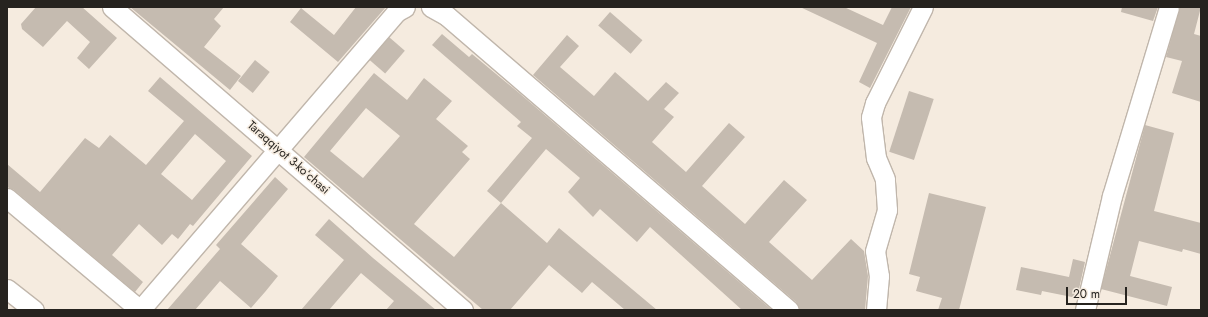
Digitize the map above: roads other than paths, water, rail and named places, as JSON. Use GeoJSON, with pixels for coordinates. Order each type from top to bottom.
{"type":"FeatureCollection","features":[{"type":"Feature","properties":{"kind":"street","name":"Taraqqiyot 3-koʻchasi"},"geometry":{"type":"LineString","coordinates":[[112,7],[463,310]]}},
{"type":"Feature","properties":{"kind":"street"},"geometry":{"type":"LineString","coordinates":[[7,198],[140,310],[277,148],[396,12],[405,7]]}},
{"type":"Feature","properties":{"kind":"street"},"geometry":{"type":"LineString","coordinates":[[876,310],[879,276],[876,251],[887,210],[885,180],[876,158],[871,117],[875,103],[923,7]]}},
{"type":"Feature","properties":{"kind":"street"},"geometry":{"type":"LineString","coordinates":[[1085,310],[1112,196],[1169,7]]}},
{"type":"Feature","properties":{"kind":"street"},"geometry":{"type":"LineString","coordinates":[[442,10],[789,310]]}},
{"type":"Feature","properties":{"kind":"street"},"geometry":{"type":"LineString","coordinates":[[7,289],[34,310]]}}]}
